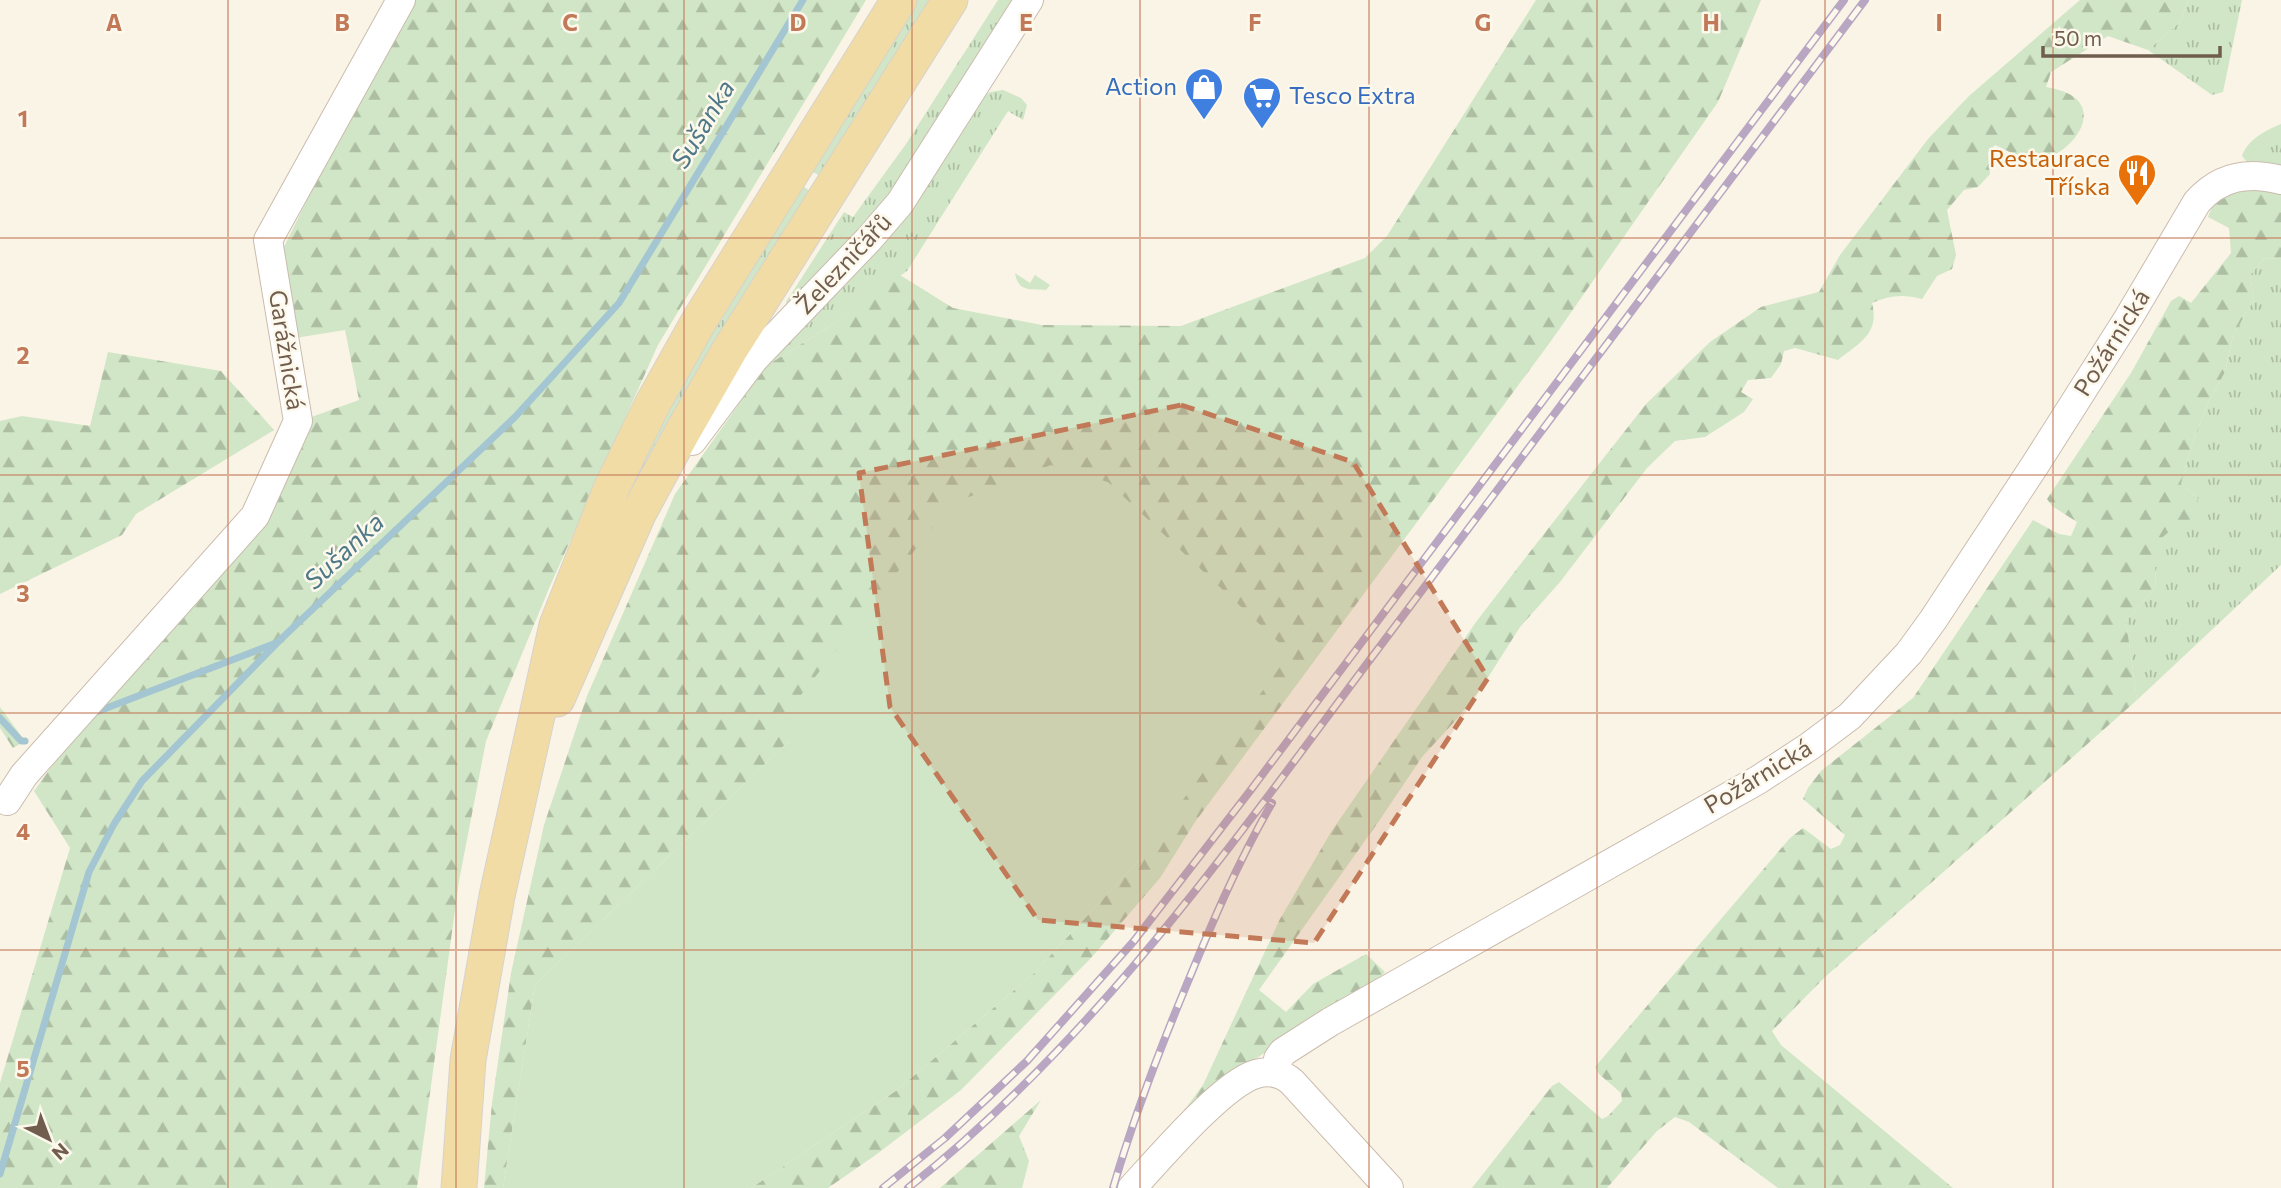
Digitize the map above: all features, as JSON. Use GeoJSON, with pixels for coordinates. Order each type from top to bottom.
{"type":"FeatureCollection","features":[{"type":"Feature","properties":{"kind":"main road"},"geometry":{"type":"LineString","coordinates":[[459,1188],[468,1060],[517,796],[557,625],[582,556],[653,402],[699,321],[899,0]]}},
{"type":"Feature","properties":{"kind":"main road"},"geometry":{"type":"LineString","coordinates":[[517,796],[587,626],[638,514],[729,351],[950,0]]}},
{"type":"Feature","properties":{"kind":"street","name":"Garážnická"},"geometry":{"type":"LineString","coordinates":[[7,801],[24,775],[255,516],[298,421],[268,240],[401,0]]}},
{"type":"Feature","properties":{"kind":"street","name":"Železničářů"},"geometry":{"type":"LineString","coordinates":[[638,514],[754,359],[869,239],[900,202],[1029,0]]}},
{"type":"Feature","properties":{"kind":"street","name":"Požárnická"},"geometry":{"type":"LineString","coordinates":[[1276,1073],[1278,1059],[1283,1052],[1314,1032],[1758,780],[1811,746],[1867,700],[1909,653],[1933,620],[2129,317],[2197,202],[2211,188],[2240,176],[2281,180]]}},
{"type":"Feature","properties":{"kind":"street"},"geometry":{"type":"LineString","coordinates":[[1132,1188],[1183,1132],[1234,1087],[1257,1073],[1276,1073],[1292,1082],[1390,1188]]}},
{"type":"Feature","properties":{"kind":"highlighted area"},"geometry":{"type":"Polygon","coordinates":[[[1181,405],[1353,462],[1488,678],[1314,943],[1038,920],[890,707],[859,473],[1181,405]]]}},
{"type":"Feature","properties":{"kind":"green space"},"geometry":{"type":"Polygon","coordinates":[[[413,0],[866,0],[658,345],[550,586],[486,741],[459,881],[417,1188],[0,1188],[0,1083],[70,848],[34,791],[65,748],[254,526],[303,420],[359,400],[345,330],[289,339],[280,255],[334,145],[413,0]]]}},
{"type":"Feature","properties":{"kind":"green space"},"geometry":{"type":"Polygon","coordinates":[[[915,0],[932,0],[822,177],[809,170],[915,0]]]}},
{"type":"Feature","properties":{"kind":"green space"},"geometry":{"type":"Polygon","coordinates":[[[998,0],[1019,0],[893,198],[788,305],[786,302],[844,212],[853,217],[906,144],[998,0]]]}},
{"type":"Feature","properties":{"kind":"green space"},"geometry":{"type":"Polygon","coordinates":[[[1536,0],[1761,0],[1718,102],[1551,341],[1195,822],[1160,878],[1091,958],[961,1090],[828,1188],[751,1188],[897,1090],[1033,974],[1140,859],[790,740],[535,985],[503,1188],[484,1188],[492,1103],[511,973],[544,825],[587,696],[675,494],[766,366],[827,328],[900,275],[953,308],[1042,325],[1181,326],[1365,258],[1387,236],[1536,0]]]}},
{"type":"Feature","properties":{"kind":"green space"},"geometry":{"type":"Polygon","coordinates":[[[2080,0],[2188,0],[2181,21],[2148,50],[2108,36],[2051,72],[2046,87],[2069,94],[2081,104],[2084,117],[2079,131],[2070,143],[2043,159],[2025,159],[1995,145],[1988,153],[1990,174],[1978,187],[1964,190],[1947,210],[1956,255],[1952,269],[1937,276],[1922,299],[1897,296],[1872,303],[1873,323],[1866,337],[1838,360],[1795,348],[1784,351],[1781,364],[1771,378],[1748,380],[1741,392],[1753,399],[1744,412],[1705,437],[1675,441],[1647,468],[1560,582],[1520,627],[1482,687],[1422,757],[1259,990],[1286,1012],[1313,984],[1366,954],[1385,972],[1366,991],[1214,1084],[1174,1124],[1203,1085],[1280,919],[1331,832],[1476,622],[1646,404],[1710,342],[1761,307],[1819,292],[1840,255],[1928,139],[1969,96],[2080,0]]]}},
{"type":"Feature","properties":{"kind":"green space"},"geometry":{"type":"Polygon","coordinates":[[[2188,0],[2242,0],[2223,92],[2212,95],[2148,50],[2181,21],[2188,0]]]}},
{"type":"Feature","properties":{"kind":"green space"},"geometry":{"type":"Polygon","coordinates":[[[1003,90],[1021,98],[1027,105],[1023,120],[1008,111],[907,271],[827,328],[766,366],[978,100],[990,92],[1003,90]]]}},
{"type":"Feature","properties":{"kind":"green space"},"geometry":{"type":"Polygon","coordinates":[[[2281,124],[2281,166],[2247,162],[2242,156],[2248,145],[2281,124]]]}},
{"type":"Feature","properties":{"kind":"green space"},"geometry":{"type":"Polygon","coordinates":[[[801,185],[812,192],[625,506],[621,507],[658,424],[801,185]]]}},
{"type":"Feature","properties":{"kind":"green space"},"geometry":{"type":"Polygon","coordinates":[[[2251,188],[2281,195],[2281,258],[2264,259],[2250,275],[2254,300],[2233,335],[2225,372],[2208,403],[2191,446],[2181,484],[2198,498],[2193,518],[2170,531],[2158,544],[2155,560],[2156,587],[2126,621],[2137,700],[1825,977],[1772,1031],[1781,1045],[1953,1188],[1778,1188],[1689,1122],[1675,1117],[1657,1131],[1607,1188],[1472,1188],[1552,1086],[1559,1082],[1602,1119],[1608,1116],[1622,1101],[1621,1093],[1599,1074],[1595,1067],[1790,838],[1803,828],[1831,849],[1840,845],[1845,835],[1803,799],[1808,788],[1821,771],[1913,698],[2033,520],[2059,534],[2071,536],[2077,522],[2052,506],[2047,499],[2131,373],[2171,301],[2179,296],[2191,303],[2231,253],[2229,228],[2208,217],[2211,209],[2224,195],[2251,188]]]}},
{"type":"Feature","properties":{"kind":"green space"},"geometry":{"type":"Polygon","coordinates":[[[2281,258],[2281,565],[2137,700],[2126,621],[2156,587],[2154,549],[2198,498],[2181,484],[2191,446],[2208,403],[2225,372],[2233,335],[2254,300],[2250,275],[2264,259],[2281,258]]]}},
{"type":"Feature","properties":{"kind":"green space"},"geometry":{"type":"Polygon","coordinates":[[[1015,273],[1030,283],[1035,275],[1050,285],[1046,290],[1026,288],[1019,284],[1015,273]]]}},
{"type":"Feature","properties":{"kind":"green space"},"geometry":{"type":"Polygon","coordinates":[[[108,352],[221,371],[274,430],[136,514],[122,535],[0,594],[0,421],[22,416],[90,426],[108,352]]]}},
{"type":"Feature","properties":{"kind":"green space"},"geometry":{"type":"Polygon","coordinates":[[[1051,465],[1108,482],[1290,653],[1140,859],[1033,974],[897,1090],[751,1188],[503,1188],[535,985],[789,741],[786,714],[951,504],[1051,465]]]}},
{"type":"Feature","properties":{"kind":"green space"},"geometry":{"type":"Polygon","coordinates":[[[0,707],[25,741],[13,748],[0,728],[0,707]]]}},
{"type":"Feature","properties":{"kind":"green space"},"geometry":{"type":"Polygon","coordinates":[[[1041,1100],[1019,1136],[1029,1161],[1022,1188],[940,1188],[1041,1100]]]}},
{"type":"Feature","properties":{"kind":"waterway","name":"Sušanka"},"geometry":{"type":"LineString","coordinates":[[0,1174],[89,872],[114,824],[142,781],[279,641],[515,417],[619,303],[803,0]]}},
{"type":"Feature","properties":{"kind":"waterway"},"geometry":{"type":"LineString","coordinates":[[91,714],[276,643]]}},
{"type":"Feature","properties":{"kind":"waterway"},"geometry":{"type":"LineString","coordinates":[[0,718],[21,741],[25,741]]}},
{"type":"Feature","properties":{"kind":"railway"},"geometry":{"type":"LineString","coordinates":[[883,1188],[945,1138],[1027,1061],[1134,941],[1250,791],[1844,0]]}},
{"type":"Feature","properties":{"kind":"railway"},"geometry":{"type":"LineString","coordinates":[[908,1188],[977,1129],[1042,1066],[1104,1001],[1162,932],[1218,862],[1865,0]]}},
{"type":"Feature","properties":{"kind":"railway"},"geometry":{"type":"LineString","coordinates":[[1113,1188],[1145,1091],[1192,971],[1235,874],[1272,803]]}},
{"type":"Feature","properties":{"kind":"place","name":"Action"},"geometry":{"type":"Point","coordinates":[1204,121]}},
{"type":"Feature","properties":{"kind":"place","name":"Tesco Extra"},"geometry":{"type":"Point","coordinates":[1262,130]}},
{"type":"Feature","properties":{"kind":"place","name":"Restaurace Tříska"},"geometry":{"type":"Point","coordinates":[2137,207]}}]}
